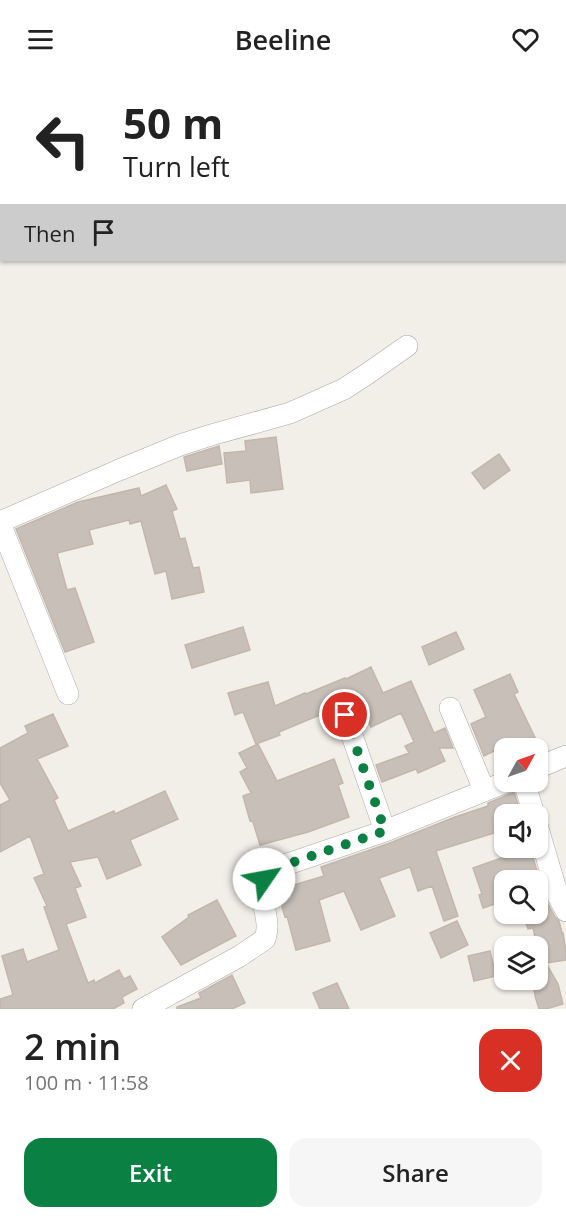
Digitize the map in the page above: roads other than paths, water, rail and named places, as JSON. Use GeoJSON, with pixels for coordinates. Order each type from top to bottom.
{"type":"FeatureCollection","features":[{"type":"Feature","properties":{"kind":"street"},"geometry":{"type":"LineString","coordinates":[[68,694],[0,523],[180,445],[290,413],[344,389],[407,346]]}},
{"type":"Feature","properties":{"kind":"street"},"geometry":{"type":"LineString","coordinates":[[450,708],[484,790]]}},
{"type":"Feature","properties":{"kind":"street"},"geometry":{"type":"LineString","coordinates":[[345,715],[385,831]]}},
{"type":"Feature","properties":{"kind":"street"},"geometry":{"type":"LineString","coordinates":[[548,763],[566,756]]}},
{"type":"Feature","properties":{"kind":"street"},"geometry":{"type":"LineString","coordinates":[[143,1009],[167,1003],[265,939],[267,927],[263,905],[264,879],[276,868],[385,831],[494,786]]}},
{"type":"Feature","properties":{"kind":"street"},"geometry":{"type":"LineString","coordinates":[[547,858],[558,896],[566,911]]}}]}
